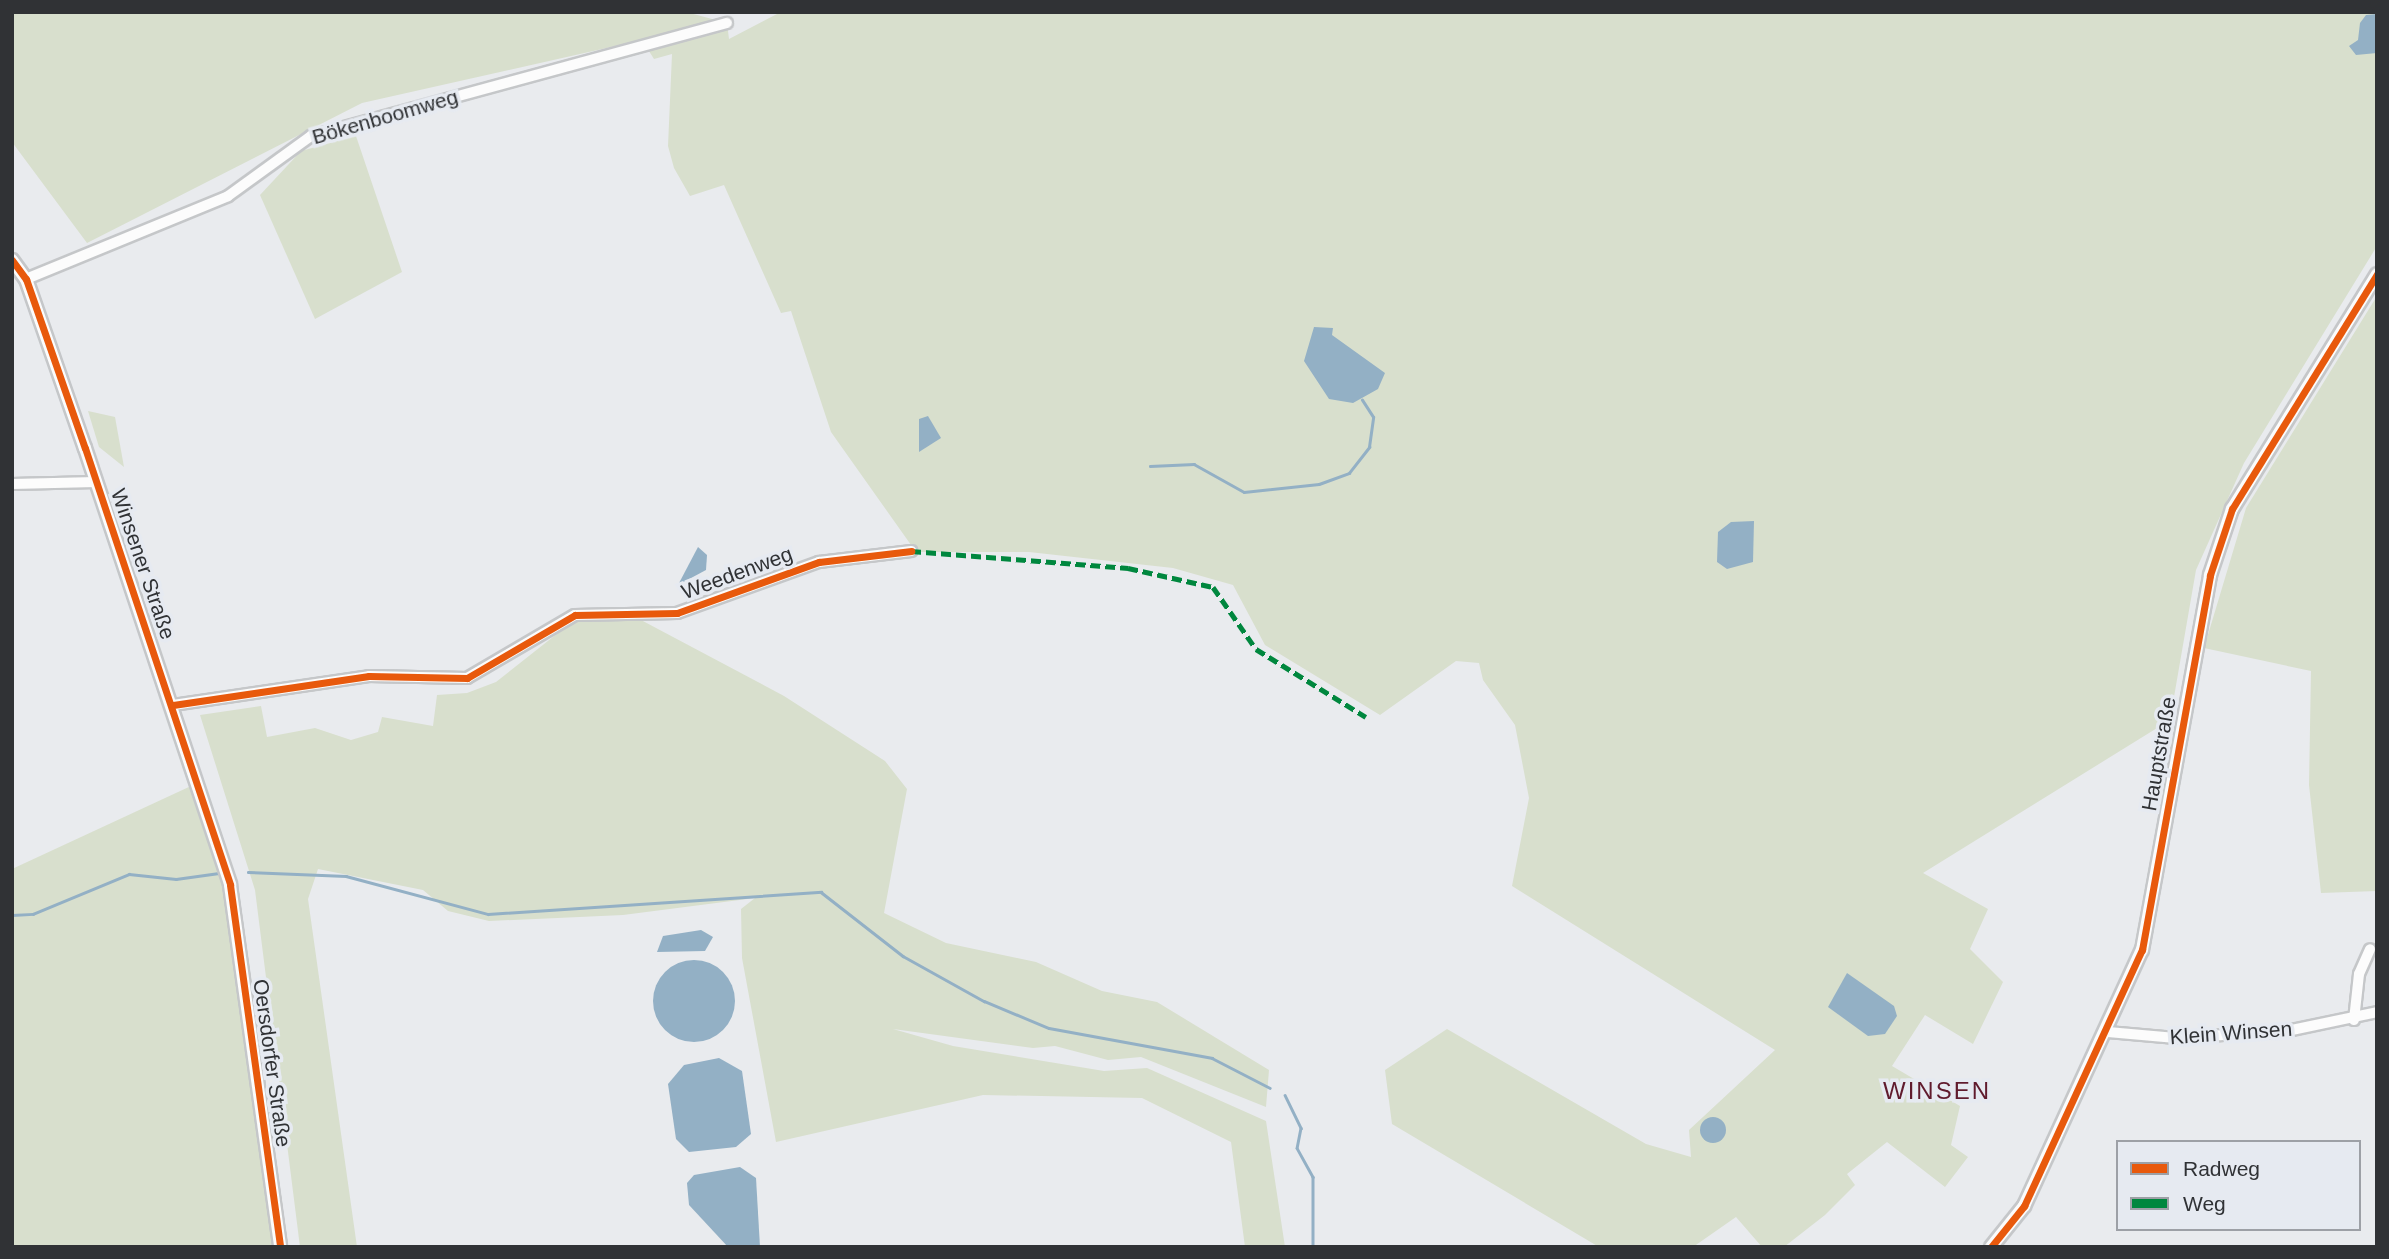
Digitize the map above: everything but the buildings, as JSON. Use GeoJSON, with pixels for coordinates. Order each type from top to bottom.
{"type":"FeatureCollection","features":[{"type":"Feature","properties":{"kind":"street","name":"Bökenboomweg"},"geometry":{"type":"LineString","coordinates":[[26,279],[228,196],[311,136],[727,23]]}},
{"type":"Feature","properties":{"kind":"street","name":"Winsener Straße"},"geometry":{"type":"LineString","coordinates":[[12,260],[26,279],[173,705],[230,885]]}},
{"type":"Feature","properties":{"kind":"street","name":"Hauptstraße"},"geometry":{"type":"LineString","coordinates":[[1991,1247],[2024,1206],[2108,1032],[2142,950],[2210,575],[2232,509],[2377,274]]}},
{"type":"Feature","properties":{"kind":"street"},"geometry":{"type":"LineString","coordinates":[[12,484],[96,482]]}},
{"type":"Feature","properties":{"kind":"street","name":"Weedenweg"},"geometry":{"type":"LineString","coordinates":[[173,705],[356,677],[467,678],[576,615],[677,612],[819,562],[911,551]]}},
{"type":"Feature","properties":{"kind":"street","name":"Oersdorfer Straße"},"geometry":{"type":"LineString","coordinates":[[230,885],[280,1247]]}},
{"type":"Feature","properties":{"kind":"street"},"geometry":{"type":"LineString","coordinates":[[2354,1020],[2359,974],[2370,949]]}},
{"type":"Feature","properties":{"kind":"street","name":"Klein Winsen"},"geometry":{"type":"LineString","coordinates":[[2108,1032],[2176,1038],[2354,1020],[2377,1012]]}},
{"type":"Feature","properties":{"kind":"green space"},"geometry":{"type":"Polygon","coordinates":[[[19,12],[686,12],[727,23],[729,39],[777,14],[798,12],[2377,12],[2377,246],[2244,463],[2196,570],[2170,720],[1923,873],[1988,909],[1970,949],[2003,982],[1973,1044],[1925,1015],[1892,1066],[1960,1106],[1951,1145],[1968,1157],[1945,1187],[1887,1142],[1847,1174],[1855,1185],[1825,1215],[1784,1247],[1762,1247],[1736,1217],[1693,1247],[1599,1247],[1392,1124],[1385,1070],[1447,1029],[1646,1144],[1691,1157],[1689,1130],[1775,1050],[1512,886],[1529,798],[1515,725],[1483,680],[1479,663],[1456,661],[1380,715],[1265,645],[1233,585],[1173,568],[1029,552],[916,552],[831,432],[791,311],[781,313],[724,185],[690,196],[674,168],[668,146],[672,54],[654,59],[642,40],[362,103],[87,243],[12,142],[12,14],[19,12]]]}},
{"type":"Feature","properties":{"kind":"green space"},"geometry":{"type":"Polygon","coordinates":[[[356,136],[402,272],[315,319],[260,195],[301,151],[356,136]]]}},
{"type":"Feature","properties":{"kind":"green space"},"geometry":{"type":"Polygon","coordinates":[[[2377,296],[2377,891],[2321,893],[2309,785],[2311,671],[2204,648],[2246,508],[2377,296]]]}},
{"type":"Feature","properties":{"kind":"green space"},"geometry":{"type":"Polygon","coordinates":[[[88,411],[115,417],[124,467],[99,447],[88,411]]]}},
{"type":"Feature","properties":{"kind":"green space"},"geometry":{"type":"Polygon","coordinates":[[[577,618],[641,620],[784,696],[885,761],[907,789],[884,913],[946,943],[1036,962],[1102,991],[1157,1002],[1269,1070],[1266,1107],[1141,1057],[1108,1060],[1055,1046],[1033,1048],[893,1029],[953,1046],[1104,1071],[1147,1068],[1266,1121],[1285,1247],[1245,1247],[1231,1142],[1142,1098],[983,1095],[776,1142],[742,958],[741,909],[755,898],[623,915],[489,921],[448,911],[423,890],[318,869],[308,899],[357,1247],[300,1247],[255,890],[200,715],[261,706],[267,737],[315,728],[351,740],[378,732],[382,717],[433,726],[437,695],[467,693],[496,682],[577,618]]]}},
{"type":"Feature","properties":{"kind":"green space"},"geometry":{"type":"Polygon","coordinates":[[[191,786],[224,886],[274,1247],[12,1247],[12,869],[191,786]]]}},
{"type":"Feature","properties":{"kind":"water"},"geometry":{"type":"Polygon","coordinates":[[[2377,14],[2377,53],[2356,55],[2349,46],[2358,40],[2360,23],[2366,15],[2377,14]]]}},
{"type":"Feature","properties":{"kind":"water"},"geometry":{"type":"Polygon","coordinates":[[[1314,327],[1333,328],[1332,335],[1385,373],[1378,389],[1353,403],[1329,399],[1304,361],[1314,327]]]}},
{"type":"Feature","properties":{"kind":"water"},"geometry":{"type":"Polygon","coordinates":[[[928,416],[941,438],[919,452],[919,419],[928,416]]]}},
{"type":"Feature","properties":{"kind":"water"},"geometry":{"type":"Polygon","coordinates":[[[1754,521],[1753,562],[1727,569],[1717,562],[1718,532],[1731,522],[1754,521]]]}},
{"type":"Feature","properties":{"kind":"water"},"geometry":{"type":"Polygon","coordinates":[[[698,547],[707,555],[706,570],[678,585],[698,547]]]}},
{"type":"Feature","properties":{"kind":"water"},"geometry":{"type":"Polygon","coordinates":[[[701,930],[713,937],[705,951],[657,952],[663,936],[701,930]]]}},
{"type":"Feature","properties":{"kind":"water"},"geometry":{"type":"Polygon","coordinates":[[[694,960],[710,963],[723,972],[732,985],[735,1001],[732,1017],[723,1030],[710,1039],[694,1042],[678,1039],[665,1030],[656,1017],[653,1001],[656,985],[665,972],[678,963],[694,960]]]}},
{"type":"Feature","properties":{"kind":"water"},"geometry":{"type":"Polygon","coordinates":[[[1847,973],[1894,1006],[1897,1016],[1885,1034],[1868,1036],[1828,1007],[1847,973]]]}},
{"type":"Feature","properties":{"kind":"water"},"geometry":{"type":"Polygon","coordinates":[[[719,1058],[742,1071],[751,1134],[736,1147],[689,1152],[676,1139],[668,1084],[684,1065],[719,1058]]]}},
{"type":"Feature","properties":{"kind":"water"},"geometry":{"type":"Polygon","coordinates":[[[1713,1117],[1722,1121],[1726,1130],[1722,1139],[1713,1143],[1704,1139],[1700,1130],[1704,1121],[1713,1117]]]}},
{"type":"Feature","properties":{"kind":"water"},"geometry":{"type":"Polygon","coordinates":[[[740,1167],[756,1178],[760,1247],[728,1247],[689,1205],[687,1183],[694,1175],[740,1167]]]}},
{"type":"Feature","properties":{"kind":"waterway"},"geometry":{"type":"LineString","coordinates":[[1150,466],[1194,464],[1244,492],[1319,484],[1349,473],[1369,447],[1373,417],[1362,400]]}},
{"type":"Feature","properties":{"kind":"waterway"},"geometry":{"type":"LineString","coordinates":[[248,872],[346,876],[488,914],[821,892],[903,956],[984,1001],[1049,1028],[1212,1058],[1270,1088]]}},
{"type":"Feature","properties":{"kind":"waterway"},"geometry":{"type":"LineString","coordinates":[[12,915],[33,914],[129,874],[176,879],[219,873]]}},
{"type":"Feature","properties":{"kind":"waterway"},"geometry":{"type":"LineString","coordinates":[[1285,1095],[1301,1128],[1297,1148],[1313,1177],[1313,1247]]}},
{"type":"Feature","properties":{"kind":"marked path"},"geometry":{"type":"LineString","coordinates":[[911,551],[1128,568],[1213,587],[1256,649],[1366,717]]}},
{"type":"Feature","properties":{"kind":"cycle path"},"geometry":{"type":"LineString","coordinates":[[12,260],[26,279],[85,448],[230,885],[280,1247]]}},
{"type":"Feature","properties":{"kind":"cycle path"},"geometry":{"type":"LineString","coordinates":[[1991,1247],[2024,1206],[2142,950],[2210,575],[2232,509],[2377,274]]}},
{"type":"Feature","properties":{"kind":"cycle path"},"geometry":{"type":"LineString","coordinates":[[173,705],[369,676],[467,678],[575,615],[677,613],[819,562],[911,551]]}},
{"type":"Feature","properties":{"kind":"district","name":"WINSEN"},"geometry":{"type":"Point","coordinates":[1937,1091]}}]}
